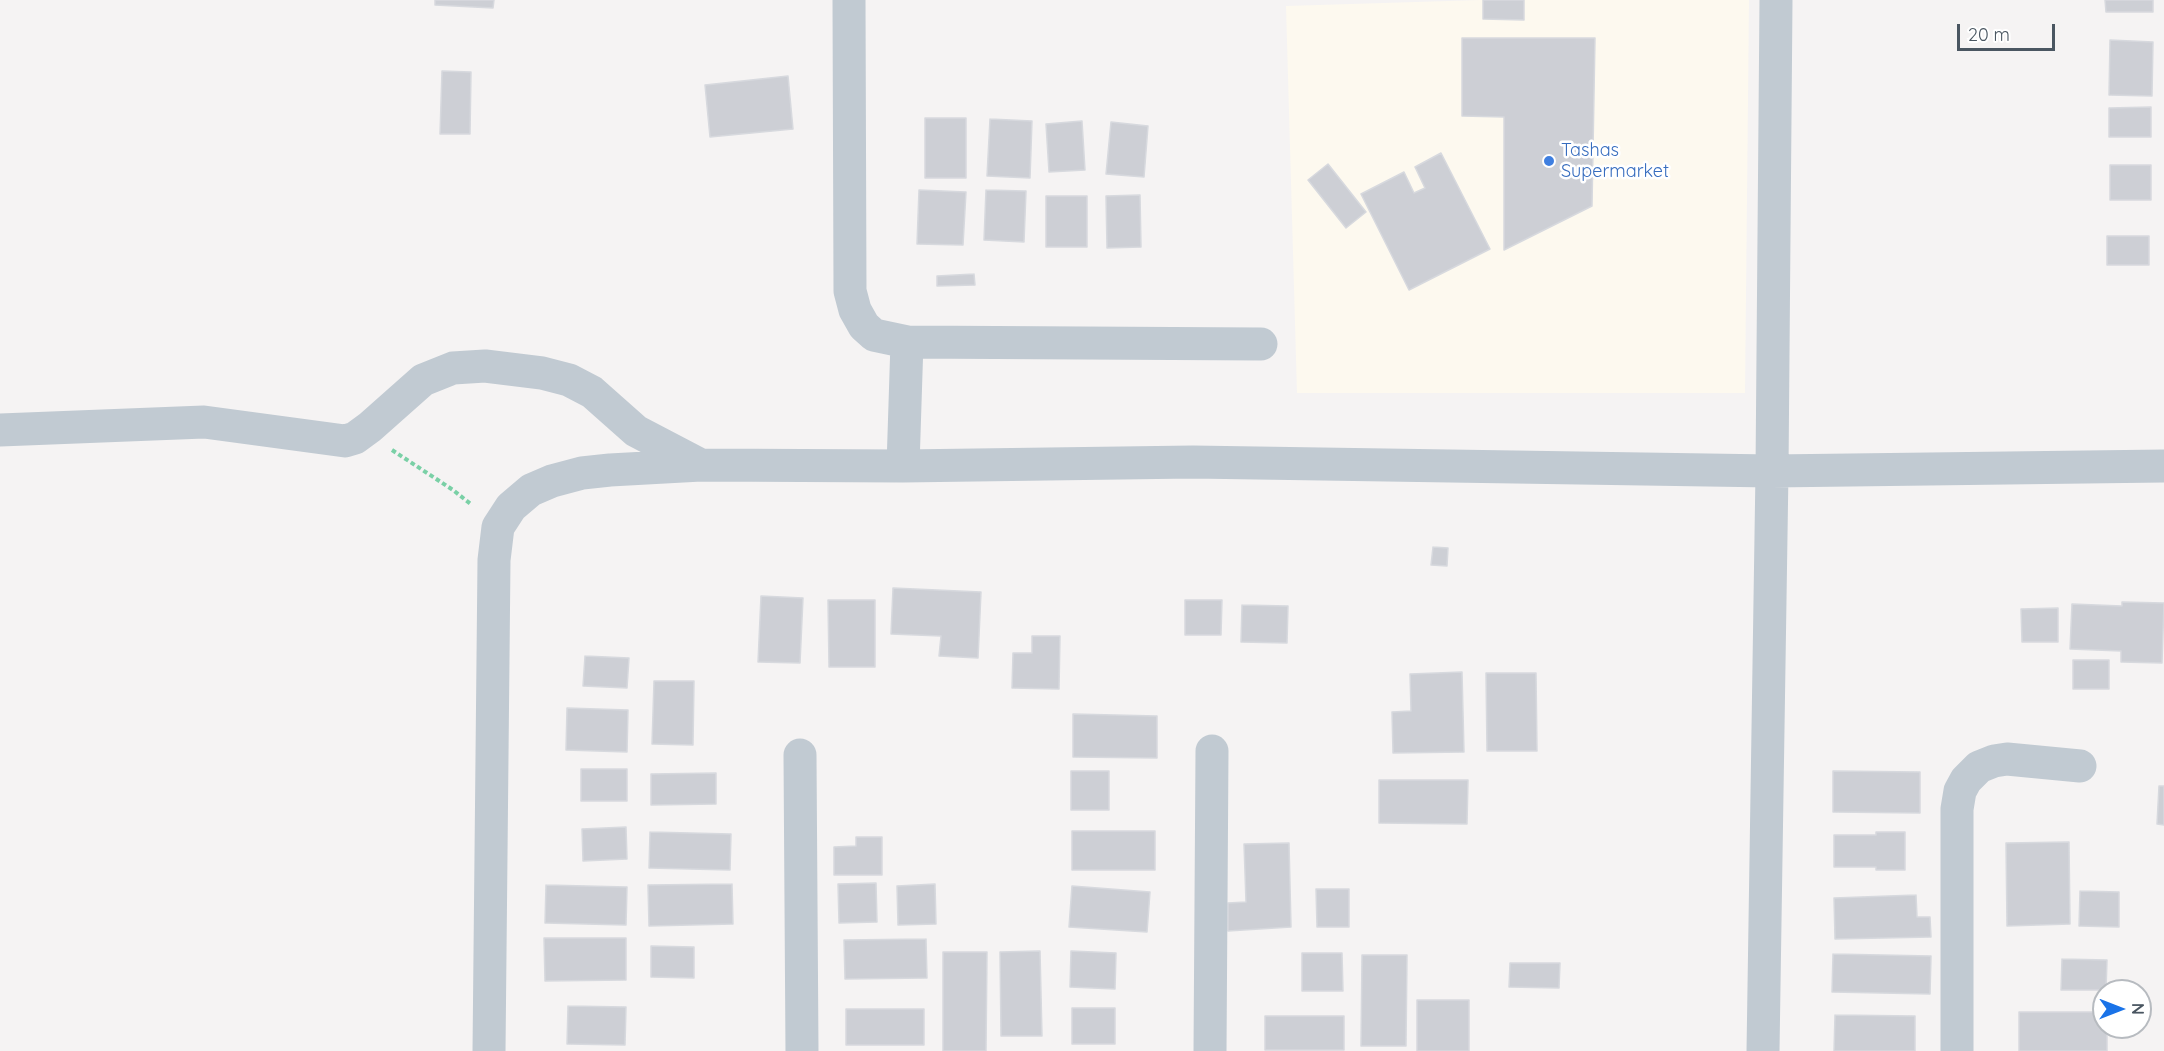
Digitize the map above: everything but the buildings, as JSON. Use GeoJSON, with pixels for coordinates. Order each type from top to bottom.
{"type":"FeatureCollection","features":[{"type":"Feature","properties":{"kind":"street"},"geometry":{"type":"LineString","coordinates":[[849,0],[850,291],[855,310],[864,326],[874,335],[907,342],[1261,344]]}},
{"type":"Feature","properties":{"kind":"street"},"geometry":{"type":"LineString","coordinates":[[1763,1051],[1772,471],[1776,0]]}},
{"type":"Feature","properties":{"kind":"street"},"geometry":{"type":"LineString","coordinates":[[903,466],[907,342]]}},
{"type":"Feature","properties":{"kind":"street"},"geometry":{"type":"LineString","coordinates":[[0,430],[204,422],[345,441],[355,438],[370,427],[423,380],[453,368],[485,366],[542,373],[569,380],[592,392],[636,431],[701,465]]}},
{"type":"Feature","properties":{"kind":"street"},"geometry":{"type":"LineString","coordinates":[[489,1051],[494,560],[498,527],[511,507],[531,490],[552,481],[582,473],[701,465],[903,466],[1193,462],[1772,471],[2164,466]]}},
{"type":"Feature","properties":{"kind":"street"},"geometry":{"type":"LineString","coordinates":[[1210,1051],[1212,751]]}},
{"type":"Feature","properties":{"kind":"street"},"geometry":{"type":"LineString","coordinates":[[800,755],[802,1051]]}},
{"type":"Feature","properties":{"kind":"street"},"geometry":{"type":"LineString","coordinates":[[1957,1051],[1957,809],[1960,791],[1966,780],[1979,768],[1994,761],[2007,759],[2080,766]]}},
{"type":"Feature","properties":{"kind":"path"},"geometry":{"type":"LineString","coordinates":[[345,441],[386,446],[453,490],[498,527]]}},
{"type":"Feature","properties":{"kind":"shaded area"},"geometry":{"type":"Polygon","coordinates":[[[1481,0],[1749,0],[1745,393],[1297,393],[1286,6],[1481,0]]]}},
{"type":"Feature","properties":{"kind":"place","name":"Tashas Supermarket"},"geometry":{"type":"Point","coordinates":[1549,161]}}]}
